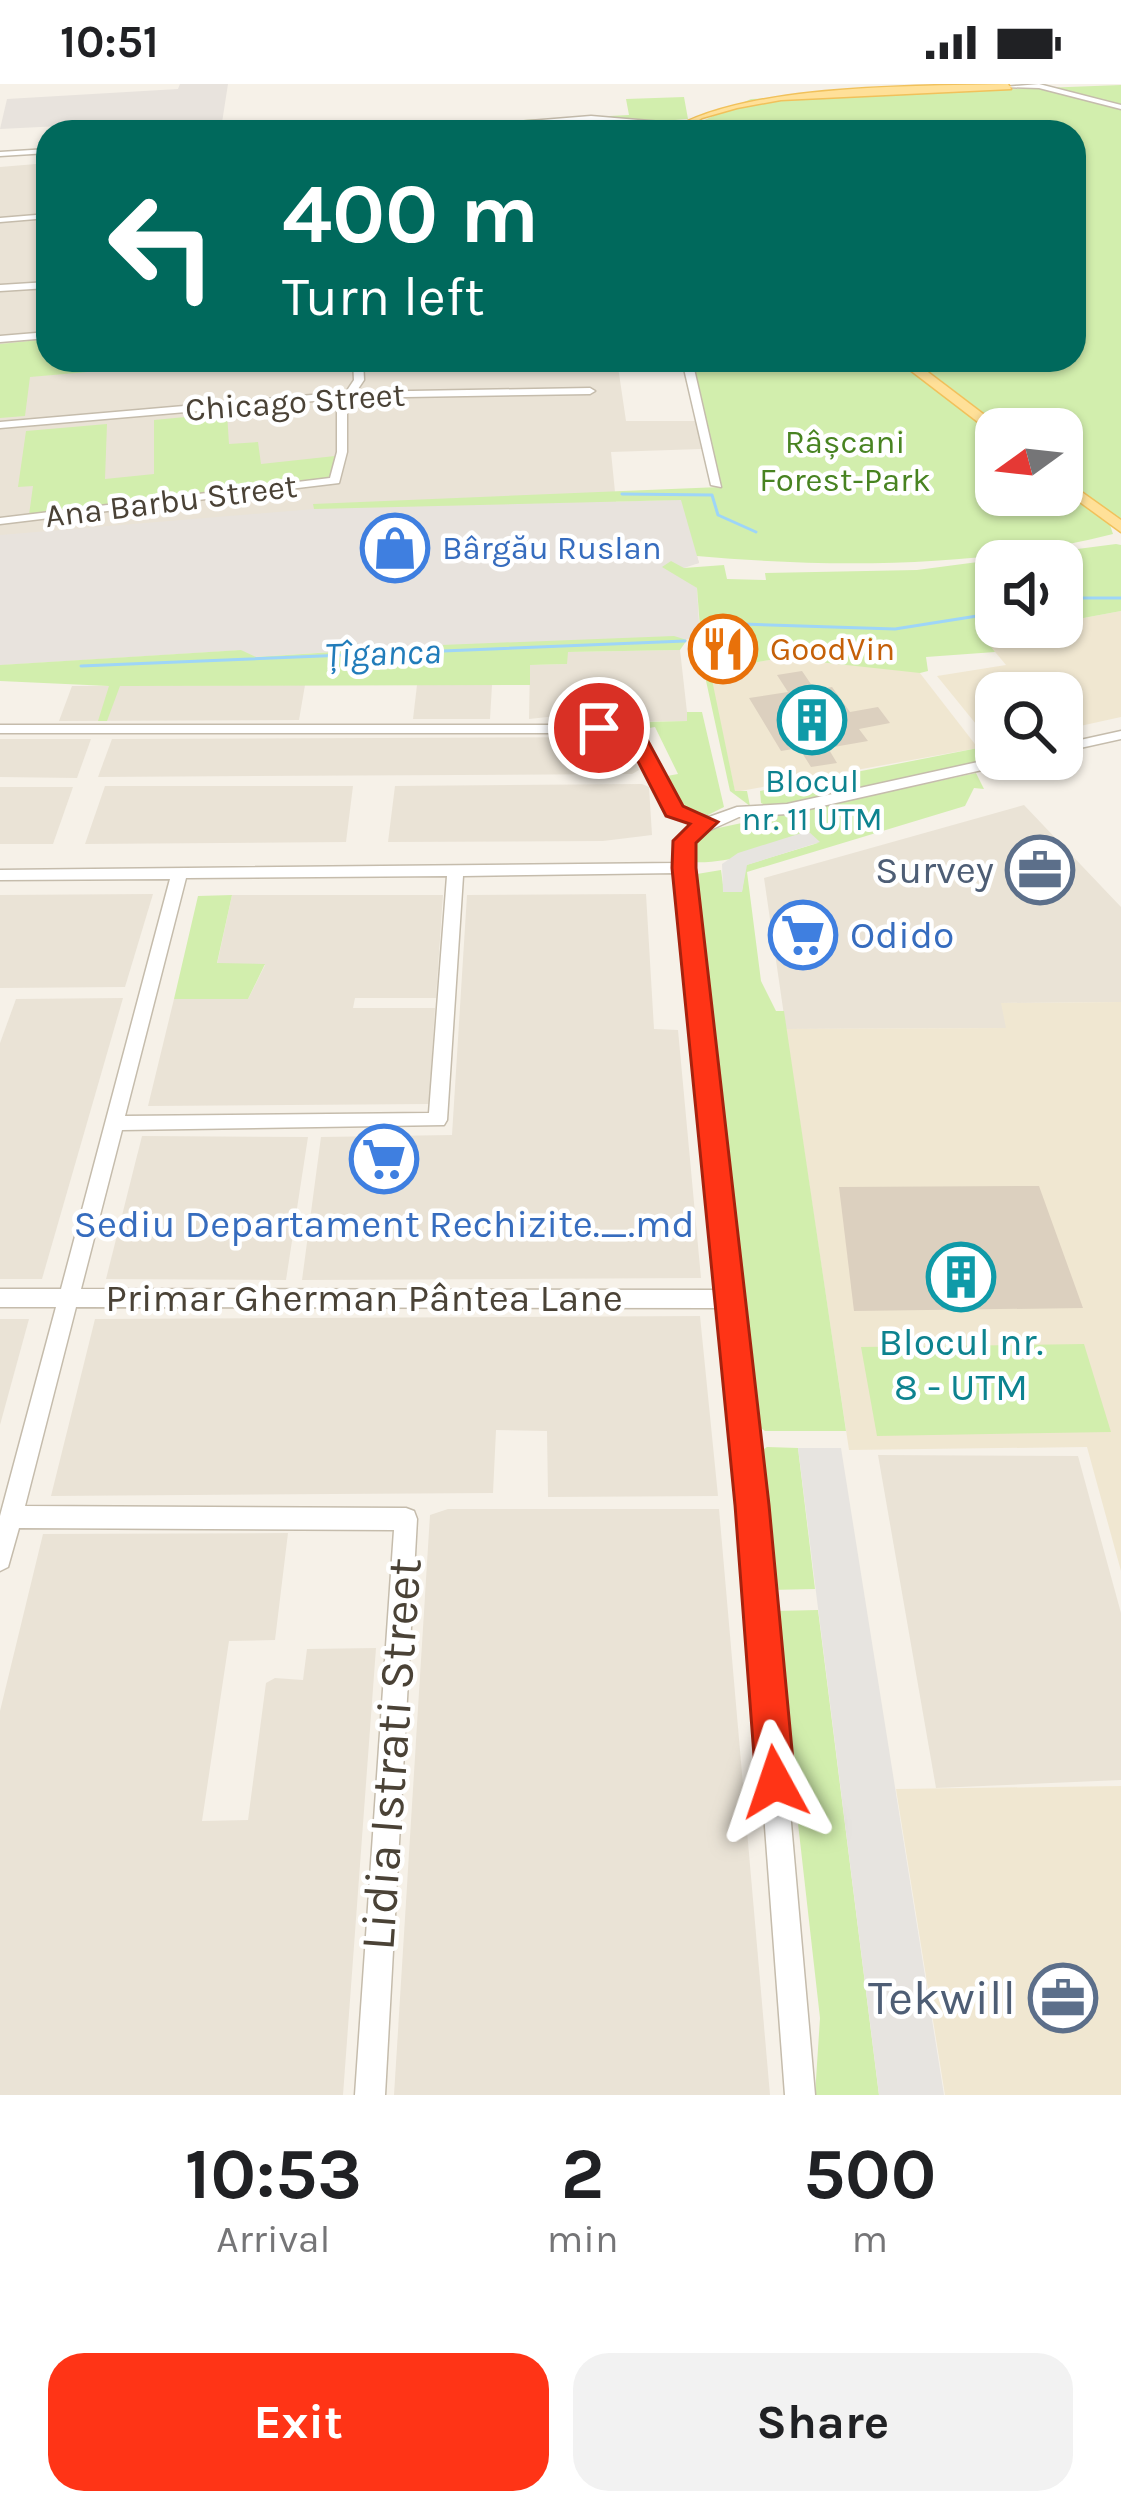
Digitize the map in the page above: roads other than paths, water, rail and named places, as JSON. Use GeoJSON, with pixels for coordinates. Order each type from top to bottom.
{"type":"FeatureCollection","features":[{"type":"Feature","properties":{"kind":"main road"},"geometry":{"type":"LineString","coordinates":[[698,120],[764,95],[1007,86]]}},
{"type":"Feature","properties":{"kind":"main road"},"geometry":{"type":"LineString","coordinates":[[920,372],[975,413]]}},
{"type":"Feature","properties":{"kind":"main road"},"geometry":{"type":"LineString","coordinates":[[1083,498],[1121,527]]}},
{"type":"Feature","properties":{"kind":"street"},"geometry":{"type":"LineString","coordinates":[[1007,86],[1046,88],[1121,106]]}},
{"type":"Feature","properties":{"kind":"street"},"geometry":{"type":"LineString","coordinates":[[0,154],[36,152]]}},
{"type":"Feature","properties":{"kind":"street"},"geometry":{"type":"LineString","coordinates":[[0,220],[36,217]]}},
{"type":"Feature","properties":{"kind":"street"},"geometry":{"type":"LineString","coordinates":[[0,288],[36,286]]}},
{"type":"Feature","properties":{"kind":"street"},"geometry":{"type":"LineString","coordinates":[[0,339],[36,336]]}},
{"type":"Feature","properties":{"kind":"street"},"geometry":{"type":"LineString","coordinates":[[345,395],[359,380],[359,372]]}},
{"type":"Feature","properties":{"kind":"street"},"geometry":{"type":"LineString","coordinates":[[690,372],[717,484]]}},
{"type":"Feature","properties":{"kind":"street","name":"Chicago Street"},"geometry":{"type":"LineString","coordinates":[[0,425],[345,395],[590,391]]}},
{"type":"Feature","properties":{"kind":"street","name":"Ana Barbu Street"},"geometry":{"type":"LineString","coordinates":[[0,521],[327,483],[340,476],[345,395]]}},
{"type":"Feature","properties":{"kind":"street"},"geometry":{"type":"LineString","coordinates":[[0,729],[618,729],[639,740],[674,811],[707,822]]}},
{"type":"Feature","properties":{"kind":"street"},"geometry":{"type":"LineString","coordinates":[[1083,743],[1121,735]]}},
{"type":"Feature","properties":{"kind":"street"},"geometry":{"type":"LineString","coordinates":[[800,2095],[761,1603],[684,868],[685,841],[707,822],[975,767]]}},
{"type":"Feature","properties":{"kind":"street"},"geometry":{"type":"LineString","coordinates":[[0,874],[684,868]]}},
{"type":"Feature","properties":{"kind":"street"},"geometry":{"type":"LineString","coordinates":[[0,1559],[180,872]]}},
{"type":"Feature","properties":{"kind":"street"},"geometry":{"type":"LineString","coordinates":[[114,1123],[438,1120],[455,873]]}},
{"type":"Feature","properties":{"kind":"street","name":"Primar Gherman Pântea Lane"},"geometry":{"type":"LineString","coordinates":[[0,1298],[728,1299]]}},
{"type":"Feature","properties":{"kind":"street","name":"Lidia Istrati Street"},"geometry":{"type":"LineString","coordinates":[[11,1517],[406,1519],[370,2095]]}},
{"type":"Feature","properties":{"kind":"waterway"},"geometry":{"type":"LineString","coordinates":[[622,494],[712,495],[718,515],[756,532]]}},
{"type":"Feature","properties":{"kind":"waterway","name":"Țîganca"},"geometry":{"type":"LineString","coordinates":[[1083,598],[1121,598]]}},
{"type":"Feature","properties":{"kind":"waterway","name":"Țîganca"},"geometry":{"type":"LineString","coordinates":[[701,640],[742,624],[895,629],[975,616]]}},
{"type":"Feature","properties":{"kind":"waterway","name":"Țîganca"},"geometry":{"type":"LineString","coordinates":[[81,666],[685,641]]}},
{"type":"Feature","properties":{"kind":"place","name":"Bârgău Ruslan"},"geometry":{"type":"Point","coordinates":[395,548]}},
{"type":"Feature","properties":{"kind":"place","name":"GoodVin"},"geometry":{"type":"Point","coordinates":[723,649]}},
{"type":"Feature","properties":{"kind":"place","name":"Blocul nr. 11 UTM"},"geometry":{"type":"Point","coordinates":[812,720]}},
{"type":"Feature","properties":{"kind":"place","name":"Survey"},"geometry":{"type":"Point","coordinates":[1040,870]}},
{"type":"Feature","properties":{"kind":"place","name":"Odido"},"geometry":{"type":"Point","coordinates":[803,935]}},
{"type":"Feature","properties":{"kind":"place","name":"Sediu Departament Rechizite._.md"},"geometry":{"type":"Point","coordinates":[384,1159]}},
{"type":"Feature","properties":{"kind":"place","name":"Blocul nr. 8 - UTM"},"geometry":{"type":"Point","coordinates":[961,1277]}},
{"type":"Feature","properties":{"kind":"place","name":"Tekwill"},"geometry":{"type":"Point","coordinates":[1063,1998]}},
{"type":"Feature","properties":{"kind":"park label","name":"Râșcani Forest-Park"},"geometry":{"type":"Point","coordinates":[845,461]}}]}
